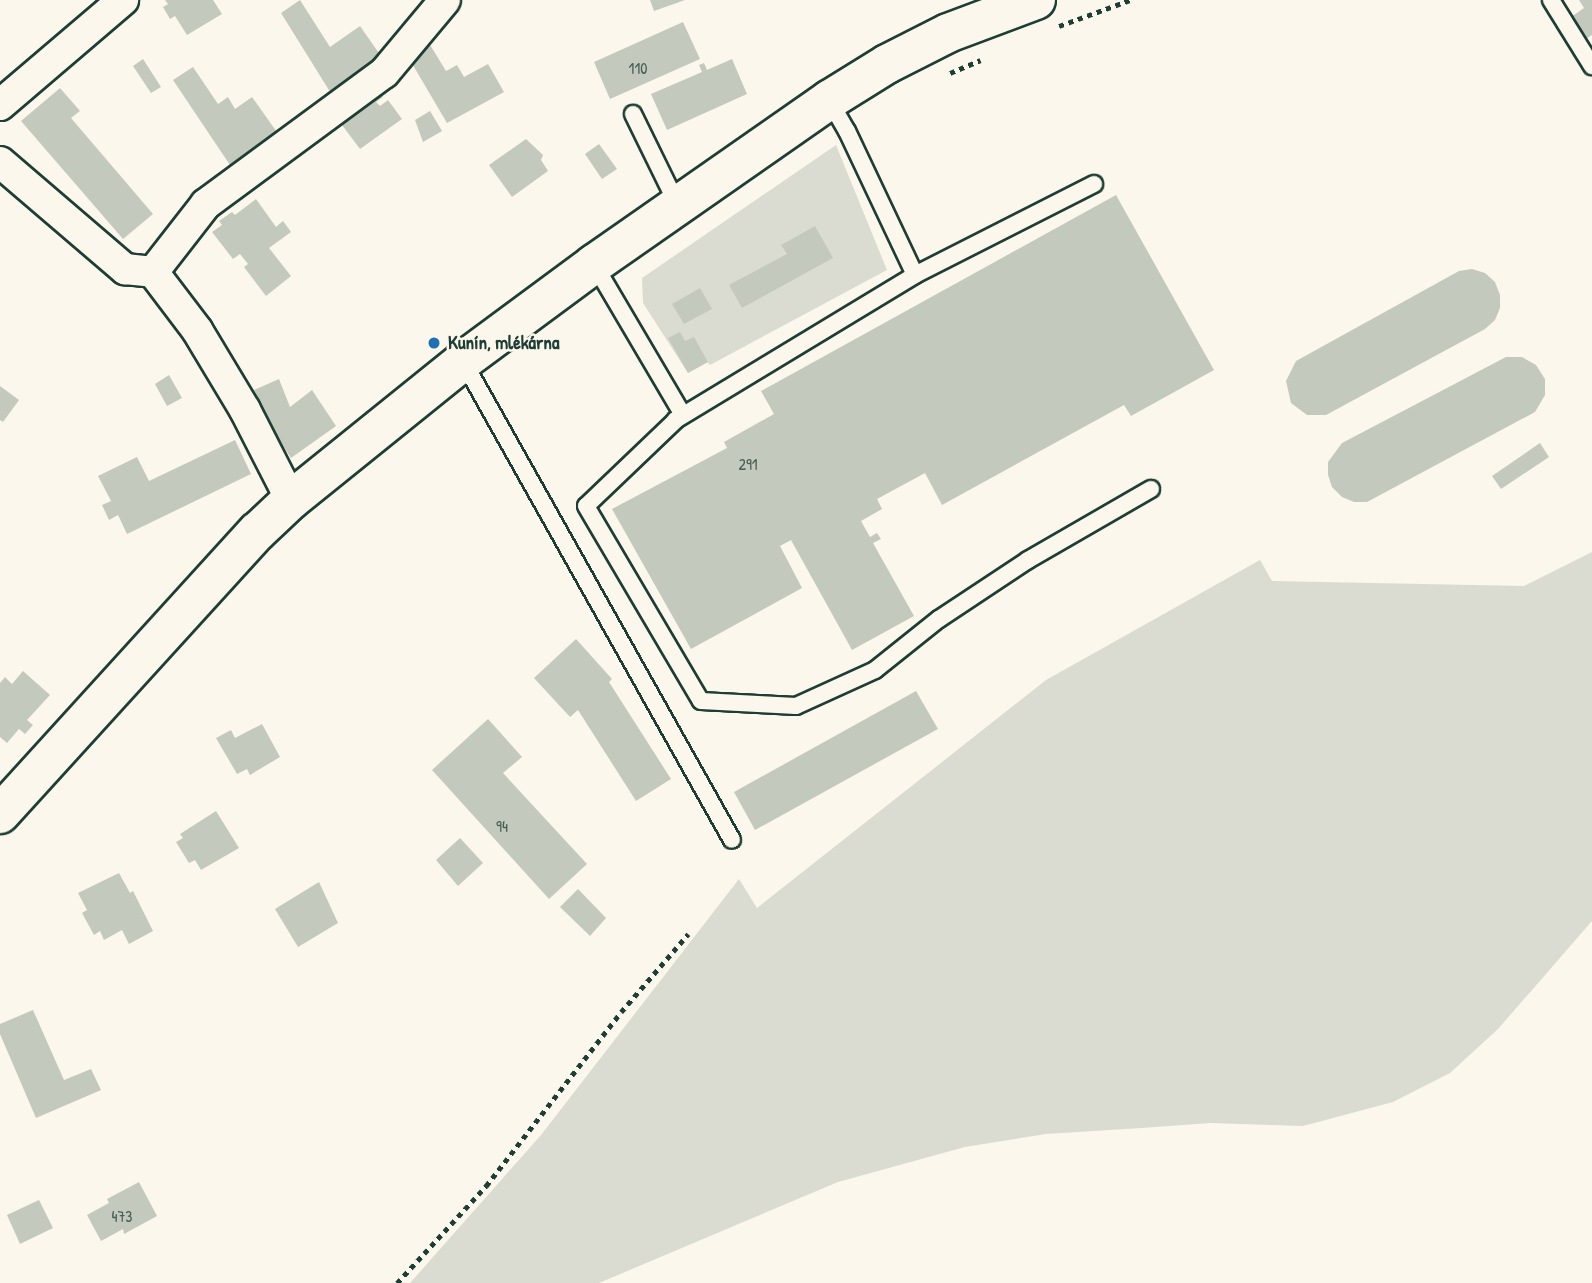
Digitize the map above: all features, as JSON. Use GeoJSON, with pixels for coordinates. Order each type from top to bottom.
{"type":"FeatureCollection","features":[{"type":"Feature","properties":{"kind":"main road"},"geometry":{"type":"LineString","coordinates":[[0,814],[223,566],[291,500],[463,361],[678,205],[829,100],[887,64],[948,33],[1042,15]]}},
{"type":"Feature","properties":{"kind":"street"},"geometry":{"type":"LineString","coordinates":[[0,106],[123,0]]}},
{"type":"Feature","properties":{"kind":"street"},"geometry":{"type":"LineString","coordinates":[[153,272],[206,204],[384,72],[445,0]]}},
{"type":"Feature","properties":{"kind":"street"},"geometry":{"type":"LineString","coordinates":[[0,162],[125,269],[153,272],[197,330],[246,410],[291,500]]}},
{"type":"Feature","properties":{"kind":"lane"},"geometry":{"type":"LineString","coordinates":[[1551,0],[1592,66]]}},
{"type":"Feature","properties":{"kind":"lane"},"geometry":{"type":"LineString","coordinates":[[829,100],[847,131],[915,275]]}},
{"type":"Feature","properties":{"kind":"lane"},"geometry":{"type":"LineString","coordinates":[[634,114],[678,205]]}},
{"type":"Feature","properties":{"kind":"lane"},"geometry":{"type":"LineString","coordinates":[[1094,184],[915,275],[683,415],[586,506],[701,701],[796,706],[875,670],[939,619],[1017,568],[1151,489]]}},
{"type":"Feature","properties":{"kind":"lane"},"geometry":{"type":"LineString","coordinates":[[594,264],[683,415]]}},
{"type":"Feature","properties":{"kind":"lane"},"geometry":{"type":"LineString","coordinates":[[463,361],[732,840]]}},
{"type":"Feature","properties":{"kind":"path"},"geometry":{"type":"LineString","coordinates":[[1042,15],[1130,0]]}},
{"type":"Feature","properties":{"kind":"path"},"geometry":{"type":"LineString","coordinates":[[941,77],[989,57]]}},
{"type":"Feature","properties":{"kind":"path"},"geometry":{"type":"LineString","coordinates":[[397,1283],[486,1186],[621,1012],[688,933]]}},
{"type":"Feature","properties":{"kind":"shaded area"},"geometry":{"type":"Polygon","coordinates":[[[836,145],[887,270],[710,365],[707,362],[688,373],[643,303],[642,278],[836,145]]]}},
{"type":"Feature","properties":{"kind":"shaded area"},"geometry":{"type":"Polygon","coordinates":[[[1592,552],[1592,921],[1498,1029],[1450,1073],[1393,1102],[1303,1126],[1210,1123],[1046,1134],[965,1147],[838,1182],[599,1283],[410,1283],[541,1135],[739,879],[757,908],[1046,680],[1260,560],[1272,581],[1524,586],[1592,552]]]}},
{"type":"Feature","properties":{"kind":"building"},"geometry":{"type":"Polygon","coordinates":[[[165,0],[213,0],[222,14],[187,35],[175,16],[170,19],[163,7],[168,4],[165,0]]]}},
{"type":"Feature","properties":{"kind":"building"},"geometry":{"type":"Polygon","coordinates":[[[300,0],[330,47],[360,26],[383,59],[332,95],[281,13],[300,0]]]}},
{"type":"Feature","properties":{"kind":"building"},"geometry":{"type":"Polygon","coordinates":[[[650,0],[685,0],[654,11],[650,0]]]}},
{"type":"Feature","properties":{"kind":"building"},"geometry":{"type":"Polygon","coordinates":[[[1579,0],[1592,0],[1592,35],[1586,39],[1571,17],[1584,8],[1579,0]]]}},
{"type":"Feature","properties":{"kind":"building"},"geometry":{"type":"Polygon","coordinates":[[[683,22],[700,59],[610,99],[594,62],[683,22]]]}},
{"type":"Feature","properties":{"kind":"building"},"geometry":{"type":"Polygon","coordinates":[[[424,35],[446,71],[457,65],[464,77],[488,64],[504,92],[447,123],[407,55],[424,35]]]}},
{"type":"Feature","properties":{"kind":"building"},"geometry":{"type":"Polygon","coordinates":[[[143,59],[161,87],[151,93],[133,66],[143,59]]]}},
{"type":"Feature","properties":{"kind":"building"},"geometry":{"type":"Polygon","coordinates":[[[732,59],[747,94],[667,130],[651,94],[702,72],[699,65],[704,63],[707,70],[732,59]]]}},
{"type":"Feature","properties":{"kind":"building"},"geometry":{"type":"Polygon","coordinates":[[[193,67],[218,104],[228,97],[235,109],[252,97],[279,135],[232,168],[173,80],[193,67]]]}},
{"type":"Feature","properties":{"kind":"building"},"geometry":{"type":"Polygon","coordinates":[[[376,87],[383,97],[376,102],[380,106],[388,100],[402,119],[360,149],[336,117],[376,87]]]}},
{"type":"Feature","properties":{"kind":"building"},"geometry":{"type":"Polygon","coordinates":[[[60,88],[80,111],[71,118],[153,214],[123,239],[21,121],[60,88]]]}},
{"type":"Feature","properties":{"kind":"building"},"geometry":{"type":"Polygon","coordinates":[[[430,111],[442,131],[423,142],[415,120],[430,111]]]}},
{"type":"Feature","properties":{"kind":"building"},"geometry":{"type":"Polygon","coordinates":[[[526,139],[543,155],[541,160],[548,171],[512,197],[489,165],[526,139]]]}},
{"type":"Feature","properties":{"kind":"building"},"geometry":{"type":"Polygon","coordinates":[[[599,144],[617,169],[602,179],[585,154],[599,144]]]}},
{"type":"Feature","properties":{"kind":"building"},"geometry":{"type":"Polygon","coordinates":[[[1116,195],[1214,370],[1131,416],[1124,405],[942,505],[925,473],[877,499],[882,509],[861,521],[870,537],[877,533],[881,539],[873,543],[914,616],[852,650],[791,540],[780,546],[802,588],[691,649],[612,509],[727,448],[724,442],[774,414],[761,391],[1116,195]]]}},
{"type":"Feature","properties":{"kind":"building"},"geometry":{"type":"Polygon","coordinates":[[[256,199],[276,227],[283,221],[291,232],[269,248],[291,276],[266,296],[244,267],[248,264],[240,254],[233,259],[212,232],[222,225],[219,221],[232,212],[235,215],[256,199]]]}},
{"type":"Feature","properties":{"kind":"building"},"geometry":{"type":"Polygon","coordinates":[[[815,226],[833,258],[742,308],[729,285],[787,254],[781,245],[815,226]]]}},
{"type":"Feature","properties":{"kind":"building"},"geometry":{"type":"Polygon","coordinates":[[[1472,269],[1485,273],[1495,282],[1500,295],[1500,308],[1495,320],[1485,329],[1326,415],[1307,415],[1291,403],[1286,381],[1296,361],[1459,271],[1472,269]]]}},
{"type":"Feature","properties":{"kind":"building"},"geometry":{"type":"Polygon","coordinates":[[[700,288],[712,309],[684,324],[672,304],[700,288]]]}},
{"type":"Feature","properties":{"kind":"building"},"geometry":{"type":"Polygon","coordinates":[[[680,332],[685,341],[694,337],[708,362],[688,373],[668,338],[680,332]]]}},
{"type":"Feature","properties":{"kind":"building"},"geometry":{"type":"Polygon","coordinates":[[[1506,357],[1522,357],[1536,365],[1545,379],[1545,395],[1535,412],[1367,502],[1354,502],[1342,497],[1332,487],[1328,462],[1342,443],[1506,357]]]}},
{"type":"Feature","properties":{"kind":"building"},"geometry":{"type":"Polygon","coordinates":[[[169,375],[182,398],[167,406],[155,384],[169,375]]]}},
{"type":"Feature","properties":{"kind":"building"},"geometry":{"type":"Polygon","coordinates":[[[279,379],[290,407],[312,390],[336,426],[291,458],[271,428],[254,390],[279,379]]]}},
{"type":"Feature","properties":{"kind":"building"},"geometry":{"type":"Polygon","coordinates":[[[0,386],[19,400],[3,422],[0,420],[0,386]]]}},
{"type":"Feature","properties":{"kind":"building"},"geometry":{"type":"Polygon","coordinates":[[[235,440],[251,474],[127,534],[118,515],[109,520],[102,505],[111,501],[98,476],[137,457],[149,481],[235,440]]]}},
{"type":"Feature","properties":{"kind":"building"},"geometry":{"type":"Polygon","coordinates":[[[1540,443],[1549,457],[1501,489],[1492,476],[1540,443]]]}},
{"type":"Feature","properties":{"kind":"building"},"geometry":{"type":"Polygon","coordinates":[[[576,639],[612,679],[609,682],[671,779],[636,801],[578,710],[570,717],[534,678],[576,639]]]}},
{"type":"Feature","properties":{"kind":"building"},"geometry":{"type":"Polygon","coordinates":[[[23,671],[50,695],[27,720],[33,725],[25,734],[19,729],[7,743],[0,737],[0,683],[5,677],[12,684],[23,671]]]}},
{"type":"Feature","properties":{"kind":"building"},"geometry":{"type":"Polygon","coordinates":[[[916,691],[938,729],[755,830],[734,792],[916,691]]]}},
{"type":"Feature","properties":{"kind":"building"},"geometry":{"type":"Polygon","coordinates":[[[488,719],[522,757],[503,773],[587,864],[549,899],[432,770],[488,719]]]}},
{"type":"Feature","properties":{"kind":"building"},"geometry":{"type":"Polygon","coordinates":[[[262,724],[280,757],[250,775],[247,769],[237,774],[216,738],[231,730],[235,738],[262,724]]]}},
{"type":"Feature","properties":{"kind":"building"},"geometry":{"type":"Polygon","coordinates":[[[216,811],[239,848],[201,870],[195,860],[189,863],[176,842],[183,838],[180,834],[216,811]]]}},
{"type":"Feature","properties":{"kind":"building"},"geometry":{"type":"Polygon","coordinates":[[[460,838],[483,863],[458,886],[436,860],[460,838]]]}},
{"type":"Feature","properties":{"kind":"building"},"geometry":{"type":"Polygon","coordinates":[[[119,873],[130,893],[133,891],[153,931],[129,944],[122,930],[104,940],[100,931],[94,935],[82,913],[87,910],[78,893],[119,873]]]}},
{"type":"Feature","properties":{"kind":"building"},"geometry":{"type":"Polygon","coordinates":[[[319,882],[338,923],[298,947],[275,909],[319,882]]]}},
{"type":"Feature","properties":{"kind":"building"},"geometry":{"type":"Polygon","coordinates":[[[578,889],[606,918],[590,936],[560,907],[578,889]]]}},
{"type":"Feature","properties":{"kind":"building"},"geometry":{"type":"Polygon","coordinates":[[[33,1010],[64,1080],[91,1069],[101,1090],[36,1118],[0,1034],[0,1024],[33,1010]]]}},
{"type":"Feature","properties":{"kind":"building"},"geometry":{"type":"Polygon","coordinates":[[[139,1182],[157,1216],[124,1234],[123,1229],[101,1241],[87,1215],[109,1203],[107,1199],[139,1182]]]}},
{"type":"Feature","properties":{"kind":"building"},"geometry":{"type":"Polygon","coordinates":[[[39,1200],[53,1228],[20,1244],[7,1215],[39,1200]]]}},
{"type":"Feature","properties":{"kind":"place","name":"Kunín, mlékárna"},"geometry":{"type":"Point","coordinates":[434,343]}}]}
